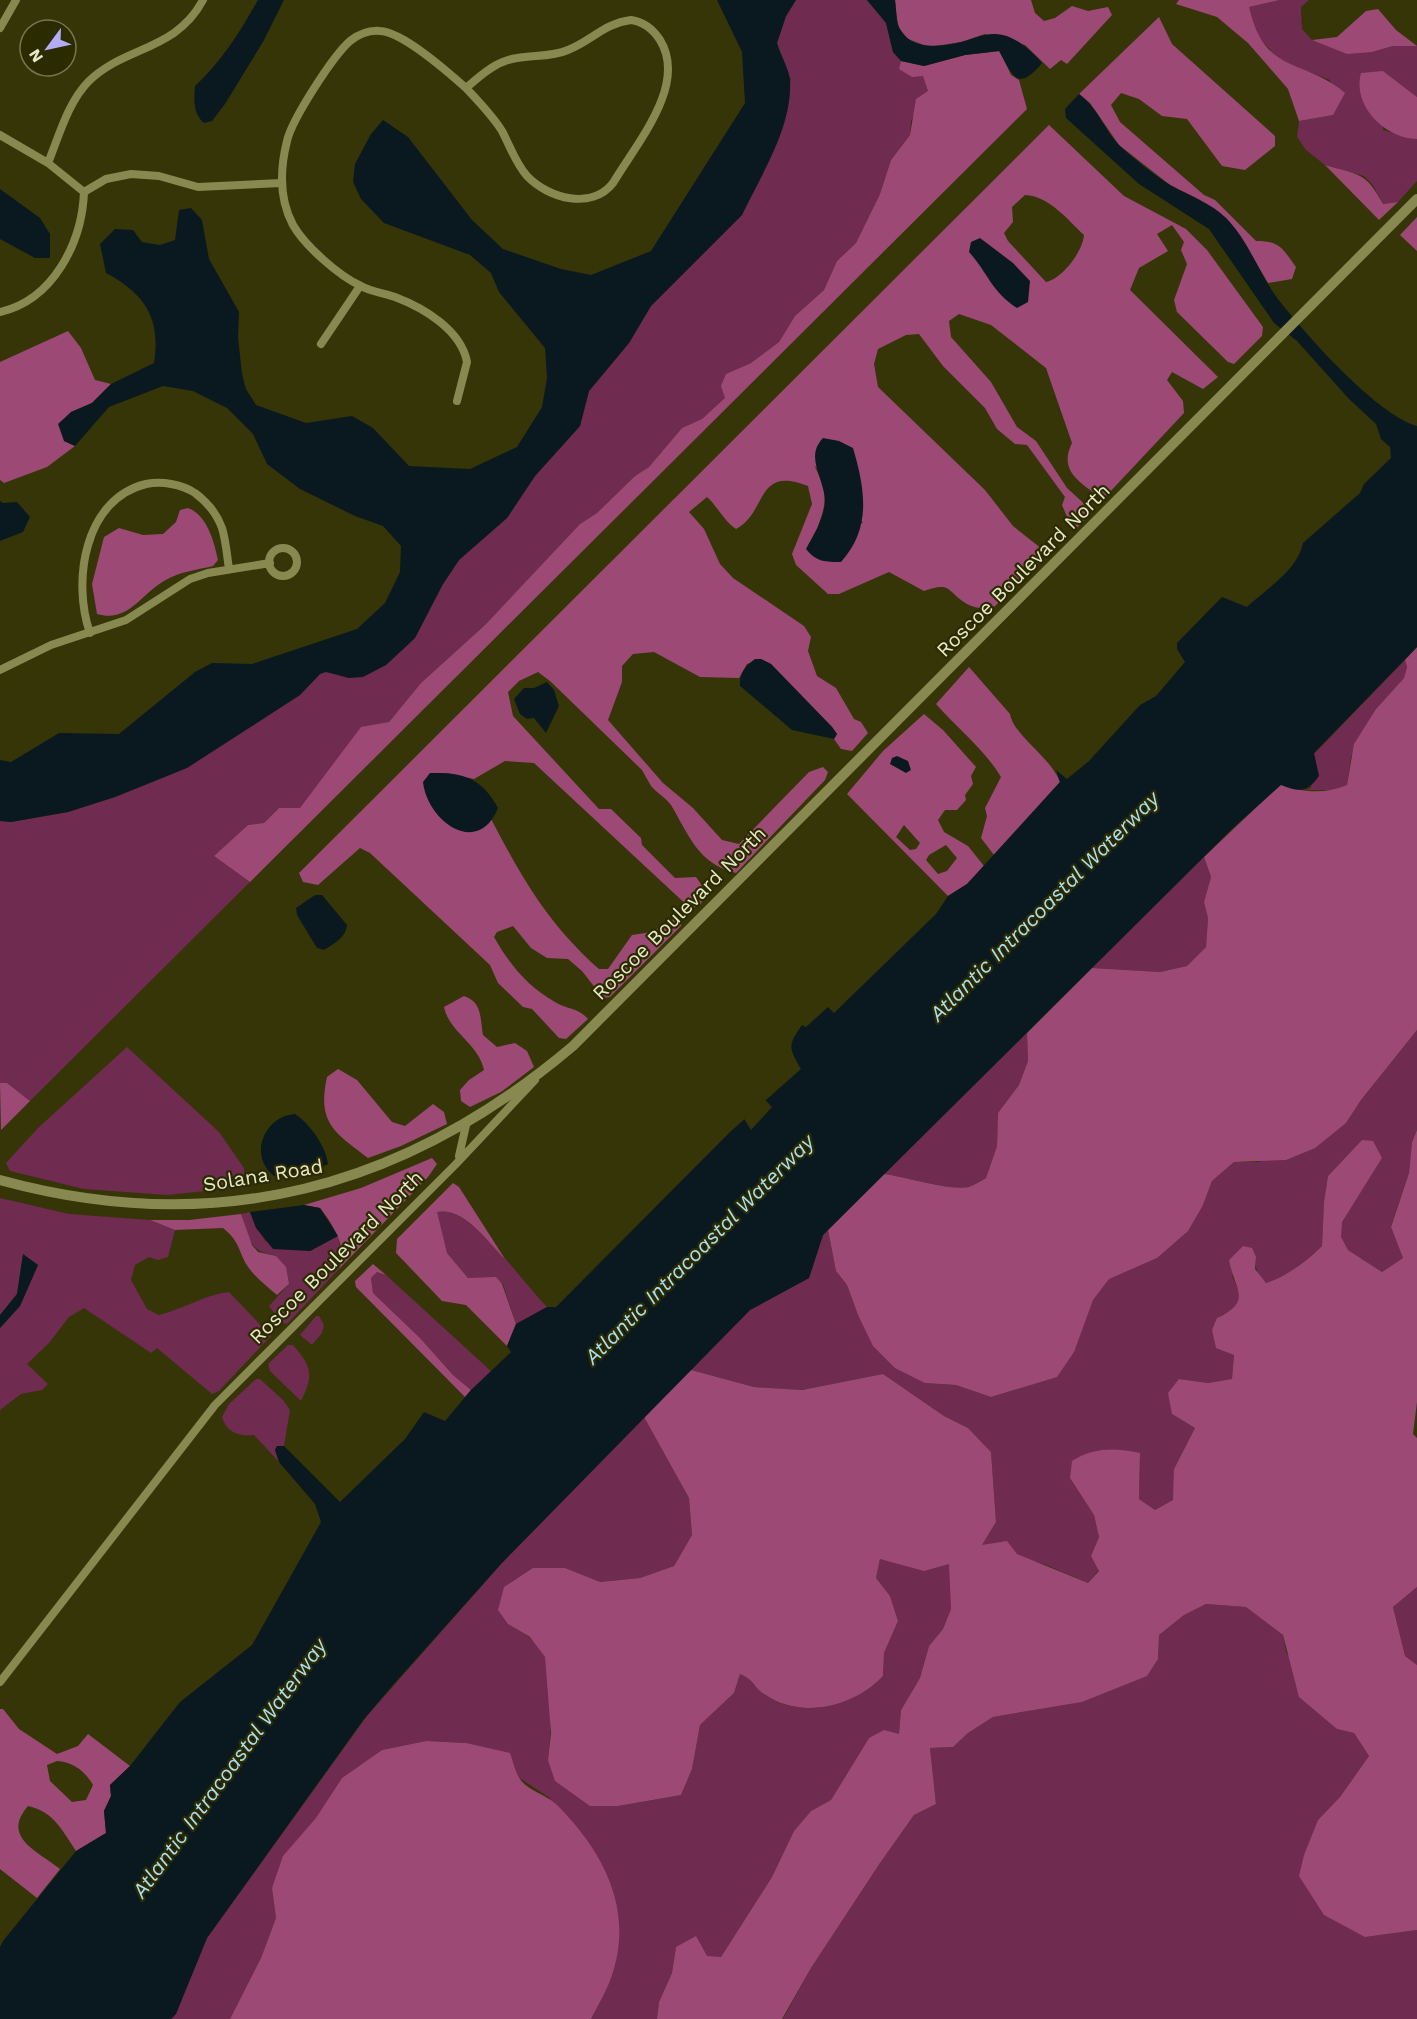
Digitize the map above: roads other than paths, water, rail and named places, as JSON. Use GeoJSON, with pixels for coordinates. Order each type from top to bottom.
{"type":"FeatureCollection","features":[{"type":"Feature","properties":{"kind":"street"},"geometry":{"type":"LineString","coordinates":[[0,28],[16,0]]}},
{"type":"Feature","properties":{"kind":"street"},"geometry":{"type":"LineString","coordinates":[[48,163],[72,105],[88,82],[109,67],[174,35],[192,17],[203,0]]}},
{"type":"Feature","properties":{"kind":"street"},"geometry":{"type":"LineString","coordinates":[[456,401],[467,362],[455,335],[412,305],[360,286],[345,276],[300,235],[287,211],[282,183],[286,143],[296,118],[345,46],[360,35],[378,31],[395,34],[466,88],[495,120],[529,178],[568,198],[585,200],[603,193],[613,183],[664,97],[669,66],[663,44],[651,28],[636,21],[621,21],[598,31],[569,50],[506,61],[483,73],[466,88]]}},
{"type":"Feature","properties":{"kind":"street"},"geometry":{"type":"LineString","coordinates":[[0,135],[48,163],[84,192]]}},
{"type":"Feature","properties":{"kind":"street"},"geometry":{"type":"LineString","coordinates":[[84,192],[106,179],[131,174],[159,176],[198,187],[282,183]]}},
{"type":"Feature","properties":{"kind":"street"},"geometry":{"type":"LineString","coordinates":[[0,312],[35,297],[55,278],[66,258],[82,214],[84,192]]}},
{"type":"Feature","properties":{"kind":"street","name":"Roscoe Boulevard North"},"geometry":{"type":"LineString","coordinates":[[0,1682],[215,1406],[455,1165],[542,1073],[579,1040],[1417,199]]}},
{"type":"Feature","properties":{"kind":"street"},"geometry":{"type":"LineString","coordinates":[[321,344],[360,286]]}},
{"type":"Feature","properties":{"kind":"street"},"geometry":{"type":"LineString","coordinates":[[90,633],[82,604],[86,552],[103,514],[118,497],[136,487],[150,483],[173,484],[190,490],[202,498],[222,527],[229,569]]}},
{"type":"Feature","properties":{"kind":"street"},"geometry":{"type":"LineString","coordinates":[[0,670],[51,645],[126,620],[189,579],[229,569],[270,563]]}},
{"type":"Feature","properties":{"kind":"street","name":"Solana Road"},"geometry":{"type":"LineString","coordinates":[[0,1180],[101,1201],[159,1204],[231,1201],[293,1191],[348,1177],[403,1156],[466,1125],[542,1073]]}},
{"type":"Feature","properties":{"kind":"street"},"geometry":{"type":"LineString","coordinates":[[455,1165],[464,1145],[466,1125]]}},
{"type":"Feature","properties":{"kind":"water"},"geometry":{"type":"Polygon","coordinates":[[[258,0],[284,0],[264,40],[225,104],[212,121],[204,123],[196,111],[195,86],[230,46],[258,0]]]}},
{"type":"Feature","properties":{"kind":"water"},"geometry":{"type":"Polygon","coordinates":[[[717,0],[796,0],[786,16],[777,43],[790,82],[786,117],[774,151],[742,215],[651,306],[629,343],[589,391],[580,426],[535,476],[507,518],[459,560],[443,584],[415,638],[386,665],[363,677],[349,678],[326,672],[320,674],[300,695],[187,768],[115,797],[68,812],[11,822],[0,821],[0,760],[11,762],[59,733],[119,734],[195,672],[212,663],[252,664],[357,629],[385,603],[400,572],[401,546],[383,526],[355,516],[300,489],[267,464],[253,434],[227,408],[193,391],[163,386],[109,407],[75,446],[64,441],[58,424],[71,412],[92,403],[111,384],[154,363],[156,347],[152,320],[140,299],[120,281],[106,273],[100,244],[115,229],[133,230],[142,242],[160,245],[175,240],[179,210],[191,208],[202,220],[209,259],[239,312],[238,337],[242,374],[246,389],[256,405],[306,423],[352,416],[373,428],[409,466],[470,469],[517,447],[542,407],[547,378],[545,348],[499,292],[491,273],[470,255],[384,223],[361,199],[353,182],[355,164],[371,134],[383,120],[408,137],[472,220],[503,249],[561,269],[591,275],[651,251],[745,103],[742,52],[717,0]]]}},
{"type":"Feature","properties":{"kind":"water"},"geometry":{"type":"Polygon","coordinates":[[[867,0],[895,0],[899,27],[904,35],[918,44],[935,46],[961,42],[987,34],[1003,35],[1022,44],[1042,63],[1034,72],[1022,79],[1012,74],[999,51],[965,55],[924,66],[901,61],[893,52],[886,23],[867,0]]]}},
{"type":"Feature","properties":{"kind":"water","name":"Atlantic Intracoastal Waterway"},"geometry":{"type":"Polygon","coordinates":[[[1079,94],[1092,107],[1121,147],[1152,173],[1207,204],[1226,218],[1248,247],[1278,299],[1323,352],[1382,406],[1401,419],[1417,426],[1417,647],[1314,753],[1319,776],[1315,782],[1302,790],[1281,785],[1233,828],[823,1235],[809,1278],[750,1310],[501,1564],[364,1719],[207,1938],[176,2014],[171,2019],[0,2019],[0,1947],[3,1941],[76,1851],[106,1833],[104,1811],[111,1796],[110,1785],[130,1766],[180,1702],[252,1645],[321,1522],[315,1504],[279,1462],[275,1450],[277,1446],[284,1446],[340,1502],[405,1439],[424,1412],[445,1421],[471,1390],[511,1352],[507,1346],[516,1324],[547,1307],[556,1307],[730,1132],[801,1069],[791,1047],[802,1025],[806,1027],[828,1007],[834,1013],[936,914],[948,896],[967,884],[1060,782],[1056,770],[1067,779],[1089,761],[1140,705],[1156,696],[1185,662],[1177,649],[1177,643],[1222,597],[1247,607],[1295,562],[1303,543],[1360,493],[1364,484],[1391,458],[1390,447],[1381,439],[1376,424],[1349,399],[1297,341],[1274,323],[1209,229],[1139,184],[1066,118],[1065,109],[1079,94]]]}},
{"type":"Feature","properties":{"kind":"water"},"geometry":{"type":"Polygon","coordinates":[[[0,189],[40,218],[50,234],[50,258],[35,258],[0,239],[0,189]]]}},
{"type":"Feature","properties":{"kind":"water"},"geometry":{"type":"Polygon","coordinates":[[[980,238],[1013,263],[1030,281],[1028,302],[1017,308],[995,288],[969,252],[971,242],[980,238]]]}},
{"type":"Feature","properties":{"kind":"water"},"geometry":{"type":"Polygon","coordinates":[[[823,438],[839,441],[853,448],[861,478],[862,522],[858,536],[841,562],[822,560],[814,557],[806,549],[824,509],[825,499],[815,455],[817,446],[823,438]]]}},
{"type":"Feature","properties":{"kind":"water"},"geometry":{"type":"Polygon","coordinates":[[[0,501],[3,503],[17,502],[30,517],[23,532],[0,541],[0,501]]]}},
{"type":"Feature","properties":{"kind":"water"},"geometry":{"type":"Polygon","coordinates":[[[755,659],[771,664],[832,727],[837,734],[834,739],[792,730],[740,686],[743,671],[755,659]]]}},
{"type":"Feature","properties":{"kind":"water"},"geometry":{"type":"Polygon","coordinates":[[[547,682],[554,690],[559,706],[546,733],[534,718],[527,719],[520,714],[514,699],[524,688],[534,688],[547,682]]]}},
{"type":"Feature","properties":{"kind":"water"},"geometry":{"type":"Polygon","coordinates":[[[897,756],[908,761],[911,770],[906,773],[890,764],[892,758],[897,756]]]}},
{"type":"Feature","properties":{"kind":"water"},"geometry":{"type":"Polygon","coordinates":[[[430,773],[462,776],[478,783],[498,808],[489,823],[478,831],[467,832],[443,821],[434,810],[423,782],[430,773]]]}},
{"type":"Feature","properties":{"kind":"water"},"geometry":{"type":"Polygon","coordinates":[[[315,895],[322,895],[347,925],[342,937],[324,950],[317,948],[297,915],[296,908],[315,895]]]}},
{"type":"Feature","properties":{"kind":"water"},"geometry":{"type":"Polygon","coordinates":[[[295,1114],[316,1136],[327,1157],[328,1164],[319,1168],[274,1176],[266,1168],[262,1158],[263,1138],[275,1122],[284,1116],[295,1114]]]}},
{"type":"Feature","properties":{"kind":"water"},"geometry":{"type":"Polygon","coordinates":[[[304,1205],[320,1208],[338,1236],[310,1251],[273,1249],[256,1228],[250,1212],[304,1205]]]}},
{"type":"Feature","properties":{"kind":"water"},"geometry":{"type":"Polygon","coordinates":[[[23,1254],[38,1265],[20,1306],[0,1328],[0,1315],[17,1294],[23,1254]]]}}]}
